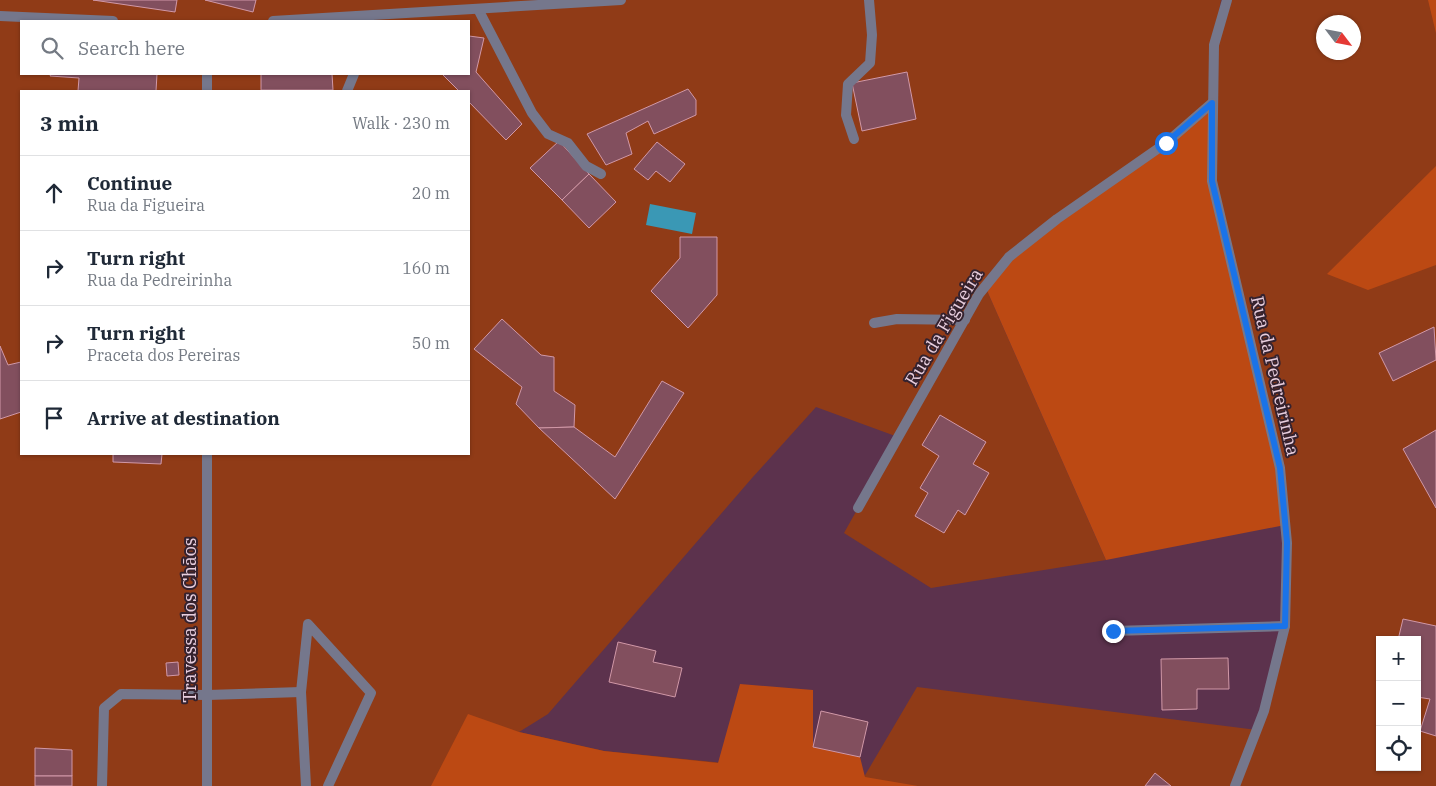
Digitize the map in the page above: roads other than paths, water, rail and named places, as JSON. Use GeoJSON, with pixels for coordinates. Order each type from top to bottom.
{"type":"FeatureCollection","features":[{"type":"Feature","properties":{"kind":"street"},"geometry":{"type":"LineString","coordinates":[[308,20],[379,18],[478,9],[621,0]]}},
{"type":"Feature","properties":{"kind":"street"},"geometry":{"type":"LineString","coordinates":[[854,139],[846,116],[848,84],[870,63],[872,35],[869,0]]}},
{"type":"Feature","properties":{"kind":"street","name":"Rua da Pedreirinha"},"geometry":{"type":"LineString","coordinates":[[1227,0],[1214,45],[1212,181],[1280,468],[1287,542],[1285,626],[1264,711],[1235,786]]}},
{"type":"Feature","properties":{"kind":"street"},"geometry":{"type":"LineString","coordinates":[[478,9],[532,112],[548,134],[568,143],[586,166],[601,174]]}},
{"type":"Feature","properties":{"kind":"street"},"geometry":{"type":"LineString","coordinates":[[0,16],[90,20]]}},
{"type":"Feature","properties":{"kind":"street"},"geometry":{"type":"LineString","coordinates":[[207,75],[207,90]]}},
{"type":"Feature","properties":{"kind":"street"},"geometry":{"type":"LineString","coordinates":[[347,90],[354,75]]}},
{"type":"Feature","properties":{"kind":"street","name":"Rua da Figueira"},"geometry":{"type":"LineString","coordinates":[[858,508],[979,294],[1009,257],[1057,219],[1166,143],[1212,103]]}},
{"type":"Feature","properties":{"kind":"street"},"geometry":{"type":"LineString","coordinates":[[874,322],[897,319],[965,320]]}},
{"type":"Feature","properties":{"kind":"street","name":"Travessa dos Chãos"},"geometry":{"type":"LineString","coordinates":[[206,786],[207,455]]}},
{"type":"Feature","properties":{"kind":"street"},"geometry":{"type":"LineString","coordinates":[[306,786],[301,692],[308,624],[371,692],[328,786]]}},
{"type":"Feature","properties":{"kind":"street"},"geometry":{"type":"LineString","coordinates":[[1113,631],[1285,626]]}},
{"type":"Feature","properties":{"kind":"street"},"geometry":{"type":"LineString","coordinates":[[102,786],[104,708],[121,694],[207,695],[301,692]]}},
{"type":"Feature","properties":{"kind":"water"},"geometry":{"type":"Polygon","coordinates":[[[650,204],[696,213],[692,234],[646,225],[650,204]]]}}]}
